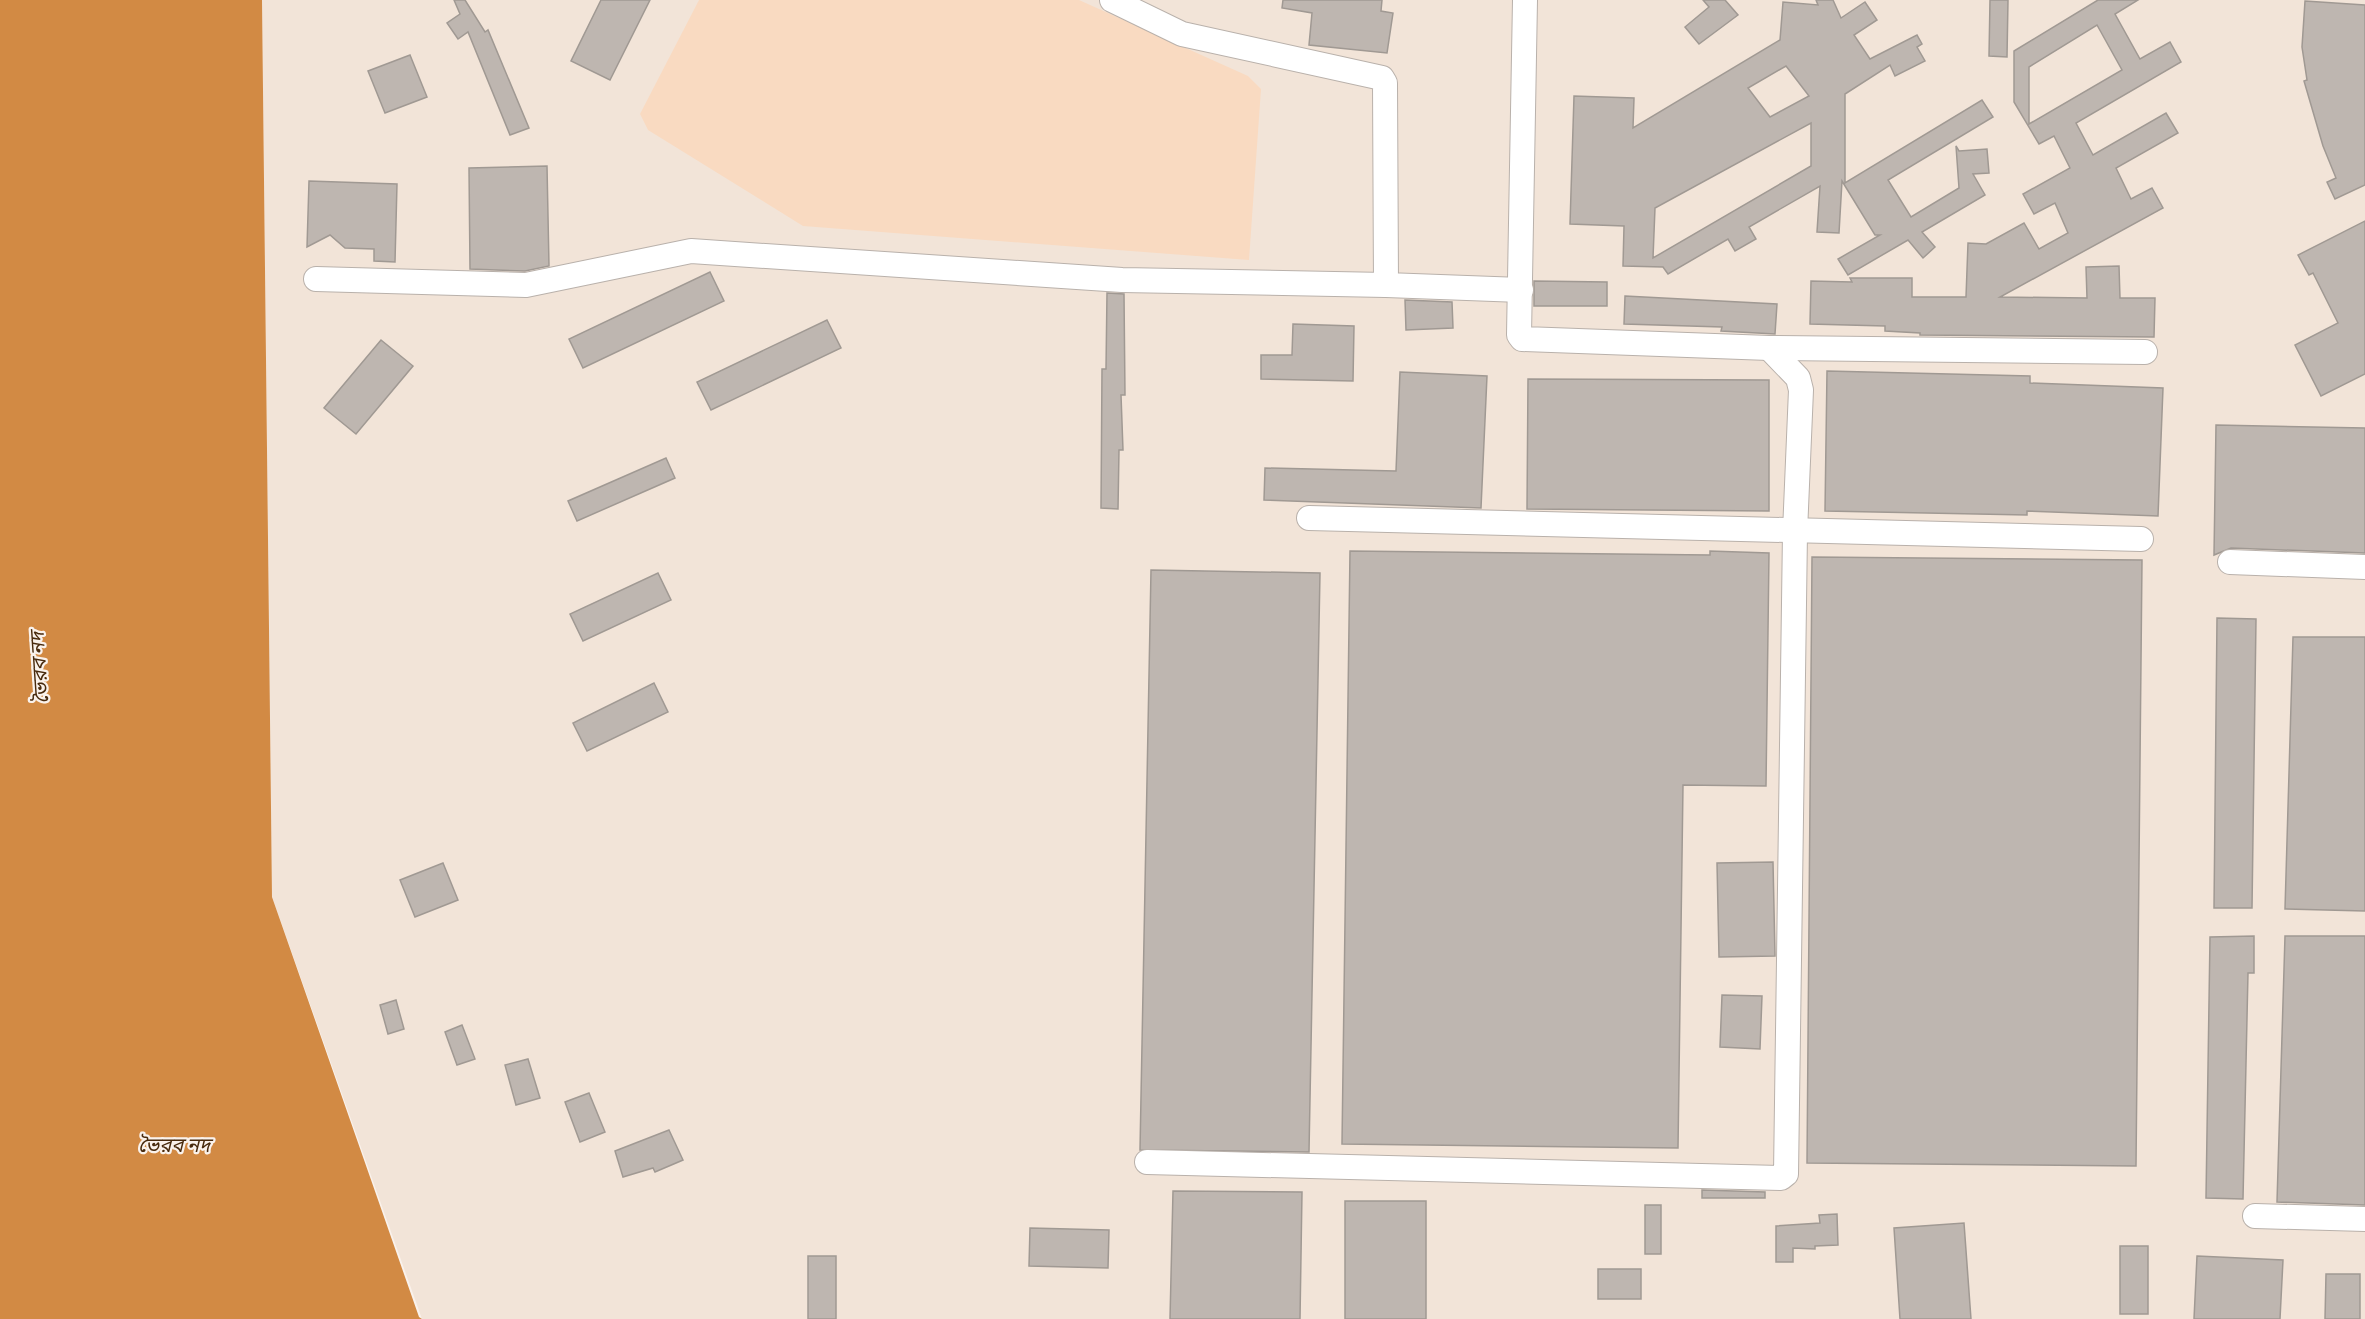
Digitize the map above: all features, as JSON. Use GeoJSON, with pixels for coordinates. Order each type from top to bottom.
{"type":"FeatureCollection","features":[{"type":"Feature","properties":{"kind":"lane"},"geometry":{"type":"LineString","coordinates":[[1112,0],[1182,34],[1382,78],[1385,83],[1386,285]]}},
{"type":"Feature","properties":{"kind":"lane"},"geometry":{"type":"LineString","coordinates":[[1525,0],[1520,335],[1528,341],[1769,348],[2145,352]]}},
{"type":"Feature","properties":{"kind":"lane"},"geometry":{"type":"LineString","coordinates":[[316,279],[526,285],[691,251],[1122,280],[1521,290]]}},
{"type":"Feature","properties":{"kind":"lane"},"geometry":{"type":"LineString","coordinates":[[1147,1162],[1781,1178],[1785,1174],[1795,532],[1801,390],[1798,378],[1769,348]]}},
{"type":"Feature","properties":{"kind":"lane"},"geometry":{"type":"LineString","coordinates":[[1309,519],[2141,539]]}},
{"type":"Feature","properties":{"kind":"lane"},"geometry":{"type":"LineString","coordinates":[[2230,562],[2365,567]]}},
{"type":"Feature","properties":{"kind":"lane"},"geometry":{"type":"LineString","coordinates":[[2255,1216],[2365,1219]]}},
{"type":"Feature","properties":{"kind":"shaded area"},"geometry":{"type":"Polygon","coordinates":[[[262,0],[2365,0],[2365,1319],[422,1319],[272,897],[262,0]]]}},
{"type":"Feature","properties":{"kind":"shaded area"},"geometry":{"type":"Polygon","coordinates":[[[699,0],[1079,0],[1248,76],[1261,89],[1249,260],[803,226],[648,130],[640,114],[699,0]]]}},
{"type":"Feature","properties":{"kind":"water","name":"ভৈরব নদ"},"geometry":{"type":"Polygon","coordinates":[[[0,0],[262,0],[272,897],[419,1317],[422,1319],[0,1319],[0,0]]]}},
{"type":"Feature","properties":{"kind":"building"},"geometry":{"type":"Polygon","coordinates":[[[454,0],[465,0],[485,32],[488,30],[529,128],[510,135],[468,32],[458,39],[447,23],[460,14],[454,0]]]}},
{"type":"Feature","properties":{"kind":"building"},"geometry":{"type":"Polygon","coordinates":[[[601,0],[650,0],[610,80],[571,61],[601,0]]]}},
{"type":"Feature","properties":{"kind":"building"},"geometry":{"type":"Polygon","coordinates":[[[1283,0],[1382,0],[1381,11],[1393,13],[1387,53],[1309,45],[1312,13],[1282,8],[1283,0]]]}},
{"type":"Feature","properties":{"kind":"building"},"geometry":{"type":"Polygon","coordinates":[[[1703,0],[1725,0],[1738,15],[1699,44],[1685,27],[1709,7],[1703,0]]]}},
{"type":"Feature","properties":{"kind":"building"},"geometry":{"type":"Polygon","coordinates":[[[1816,0],[1833,0],[1841,18],[1865,2],[1877,20],[1854,35],[1870,59],[1917,35],[1922,44],[1917,47],[1925,61],[1895,76],[1890,65],[1845,94],[1845,183],[1982,100],[1993,117],[1888,180],[1911,217],[1959,188],[1956,146],[1959,151],[1987,149],[1989,173],[1973,174],[1985,195],[1922,232],[1935,247],[1923,258],[1908,240],[1848,275],[1838,259],[1880,235],[1875,235],[1842,181],[1839,233],[1817,232],[1820,186],[1749,227],[1756,239],[1735,251],[1728,239],[1668,274],[1663,267],[1623,266],[1624,226],[1570,224],[1574,96],[1634,98],[1633,128],[1780,40],[1783,2],[1818,5],[1816,0]],[[1786,66],[1748,88],[1770,117],[1809,96],[1786,66]],[[1811,123],[1655,208],[1653,258],[1811,166],[1811,123]]]}},
{"type":"Feature","properties":{"kind":"building"},"geometry":{"type":"Polygon","coordinates":[[[1990,0],[2008,0],[2007,57],[1989,56],[1990,0]]]}},
{"type":"Feature","properties":{"kind":"building"},"geometry":{"type":"Polygon","coordinates":[[[2098,0],[2138,0],[2115,14],[2140,59],[2170,42],[2181,62],[2076,123],[2093,155],[2166,113],[2178,133],[2116,168],[2131,199],[2152,188],[2163,208],[2000,297],[2087,298],[2086,267],[2119,266],[2120,298],[2155,298],[2154,337],[1920,335],[1920,333],[1885,331],[1885,326],[1810,324],[1811,281],[1852,282],[1850,278],[1912,278],[1912,297],[1966,297],[1968,243],[1986,244],[2024,223],[2039,249],[2068,233],[2055,203],[2034,214],[2023,194],[2070,168],[2054,136],[2039,144],[2014,102],[2014,51],[2098,0]],[[2097,25],[2029,67],[2029,124],[2122,70],[2097,25]]]}},
{"type":"Feature","properties":{"kind":"building"},"geometry":{"type":"Polygon","coordinates":[[[2305,1],[2365,5],[2365,185],[2335,199],[2327,182],[2336,178],[2323,146],[2304,81],[2307,80],[2302,47],[2305,1]]]}},
{"type":"Feature","properties":{"kind":"building"},"geometry":{"type":"Polygon","coordinates":[[[410,55],[427,97],[385,113],[368,71],[410,55]]]}},
{"type":"Feature","properties":{"kind":"building"},"geometry":{"type":"Polygon","coordinates":[[[547,166],[549,266],[525,271],[470,269],[469,168],[547,166]]]}},
{"type":"Feature","properties":{"kind":"building"},"geometry":{"type":"Polygon","coordinates":[[[309,181],[397,184],[395,262],[374,261],[374,249],[345,248],[330,235],[307,247],[309,181]]]}},
{"type":"Feature","properties":{"kind":"building"},"geometry":{"type":"Polygon","coordinates":[[[2365,221],[2365,374],[2321,396],[2295,345],[2338,323],[2313,273],[2309,275],[2298,255],[2365,221]]]}},
{"type":"Feature","properties":{"kind":"building"},"geometry":{"type":"Polygon","coordinates":[[[710,272],[724,301],[583,368],[569,339],[710,272]]]}},
{"type":"Feature","properties":{"kind":"building"},"geometry":{"type":"Polygon","coordinates":[[[1534,281],[1607,282],[1607,306],[1534,306],[1534,281]]]}},
{"type":"Feature","properties":{"kind":"building"},"geometry":{"type":"Polygon","coordinates":[[[1107,293],[1124,294],[1125,395],[1121,395],[1123,450],[1119,450],[1118,509],[1101,508],[1102,369],[1106,369],[1107,293]]]}},
{"type":"Feature","properties":{"kind":"building"},"geometry":{"type":"Polygon","coordinates":[[[1625,296],[1777,304],[1775,334],[1721,331],[1722,327],[1624,324],[1625,296]]]}},
{"type":"Feature","properties":{"kind":"building"},"geometry":{"type":"Polygon","coordinates":[[[1405,300],[1452,302],[1453,328],[1406,330],[1405,300]]]}},
{"type":"Feature","properties":{"kind":"building"},"geometry":{"type":"Polygon","coordinates":[[[827,320],[841,348],[711,410],[697,382],[827,320]]]}},
{"type":"Feature","properties":{"kind":"building"},"geometry":{"type":"Polygon","coordinates":[[[1293,324],[1354,326],[1353,381],[1261,379],[1261,355],[1292,355],[1293,324]]]}},
{"type":"Feature","properties":{"kind":"building"},"geometry":{"type":"Polygon","coordinates":[[[381,340],[413,366],[356,434],[324,408],[381,340]]]}},
{"type":"Feature","properties":{"kind":"building"},"geometry":{"type":"Polygon","coordinates":[[[1827,371],[2030,376],[2030,383],[2163,388],[2158,516],[2027,511],[2027,515],[1825,511],[1827,371]]]}},
{"type":"Feature","properties":{"kind":"building"},"geometry":{"type":"Polygon","coordinates":[[[1400,372],[1487,376],[1481,508],[1264,500],[1265,468],[1396,471],[1400,372]]]}},
{"type":"Feature","properties":{"kind":"building"},"geometry":{"type":"Polygon","coordinates":[[[1528,379],[1769,380],[1769,511],[1527,509],[1528,379]]]}},
{"type":"Feature","properties":{"kind":"building"},"geometry":{"type":"Polygon","coordinates":[[[2216,425],[2365,428],[2365,553],[2231,548],[2214,555],[2216,425]]]}},
{"type":"Feature","properties":{"kind":"building"},"geometry":{"type":"Polygon","coordinates":[[[666,458],[675,478],[577,521],[568,501],[666,458]]]}},
{"type":"Feature","properties":{"kind":"building"},"geometry":{"type":"Polygon","coordinates":[[[1350,551],[1710,555],[1710,551],[1769,553],[1766,786],[1683,785],[1678,1148],[1342,1144],[1350,551]]]}},
{"type":"Feature","properties":{"kind":"building"},"geometry":{"type":"Polygon","coordinates":[[[1812,557],[2142,560],[2136,1166],[1807,1163],[1812,557]]]}},
{"type":"Feature","properties":{"kind":"building"},"geometry":{"type":"Polygon","coordinates":[[[1151,570],[1320,573],[1309,1152],[1140,1150],[1151,570]]]}},
{"type":"Feature","properties":{"kind":"building"},"geometry":{"type":"Polygon","coordinates":[[[658,573],[671,600],[583,641],[570,614],[658,573]]]}},
{"type":"Feature","properties":{"kind":"building"},"geometry":{"type":"Polygon","coordinates":[[[2217,618],[2256,619],[2252,908],[2214,908],[2217,618]]]}},
{"type":"Feature","properties":{"kind":"building"},"geometry":{"type":"Polygon","coordinates":[[[2293,637],[2365,637],[2365,911],[2285,909],[2293,637]]]}},
{"type":"Feature","properties":{"kind":"building"},"geometry":{"type":"Polygon","coordinates":[[[654,683],[668,712],[587,751],[573,723],[654,683]]]}},
{"type":"Feature","properties":{"kind":"building"},"geometry":{"type":"Polygon","coordinates":[[[1773,862],[1775,956],[1719,957],[1717,863],[1773,862]]]}},
{"type":"Feature","properties":{"kind":"building"},"geometry":{"type":"Polygon","coordinates":[[[443,863],[458,900],[415,917],[400,880],[443,863]]]}},
{"type":"Feature","properties":{"kind":"building"},"geometry":{"type":"Polygon","coordinates":[[[2254,936],[2254,973],[2248,973],[2243,1199],[2206,1198],[2210,937],[2254,936]]]}},
{"type":"Feature","properties":{"kind":"building"},"geometry":{"type":"Polygon","coordinates":[[[2285,936],[2365,936],[2365,1205],[2277,1202],[2285,936]]]}},
{"type":"Feature","properties":{"kind":"building"},"geometry":{"type":"Polygon","coordinates":[[[1722,995],[1762,996],[1760,1049],[1720,1047],[1722,995]]]}},
{"type":"Feature","properties":{"kind":"building"},"geometry":{"type":"Polygon","coordinates":[[[396,1000],[404,1029],[388,1034],[380,1005],[396,1000]]]}},
{"type":"Feature","properties":{"kind":"building"},"geometry":{"type":"Polygon","coordinates":[[[462,1025],[475,1059],[457,1065],[445,1032],[462,1025]]]}},
{"type":"Feature","properties":{"kind":"building"},"geometry":{"type":"Polygon","coordinates":[[[528,1059],[540,1098],[516,1105],[505,1065],[528,1059]]]}},
{"type":"Feature","properties":{"kind":"building"},"geometry":{"type":"Polygon","coordinates":[[[589,1093],[605,1132],[580,1142],[565,1102],[589,1093]]]}},
{"type":"Feature","properties":{"kind":"building"},"geometry":{"type":"Polygon","coordinates":[[[669,1130],[683,1160],[655,1172],[653,1168],[623,1177],[615,1151],[669,1130]]]}},
{"type":"Feature","properties":{"kind":"building"},"geometry":{"type":"Polygon","coordinates":[[[1702,1190],[1765,1192],[1765,1198],[1702,1198],[1702,1190]]]}},
{"type":"Feature","properties":{"kind":"building"},"geometry":{"type":"Polygon","coordinates":[[[1173,1191],[1302,1192],[1300,1319],[1170,1319],[1173,1191]]]}},
{"type":"Feature","properties":{"kind":"building"},"geometry":{"type":"Polygon","coordinates":[[[1345,1201],[1426,1201],[1426,1319],[1345,1319],[1345,1201]]]}},
{"type":"Feature","properties":{"kind":"building"},"geometry":{"type":"Polygon","coordinates":[[[1645,1205],[1661,1205],[1661,1254],[1645,1254],[1645,1205]]]}},
{"type":"Feature","properties":{"kind":"building"},"geometry":{"type":"Polygon","coordinates":[[[1837,1214],[1838,1245],[1815,1246],[1815,1249],[1793,1248],[1793,1262],[1776,1262],[1776,1226],[1820,1223],[1819,1215],[1837,1214]]]}},
{"type":"Feature","properties":{"kind":"building"},"geometry":{"type":"Polygon","coordinates":[[[1964,1223],[1971,1319],[1900,1319],[1894,1228],[1964,1223]]]}},
{"type":"Feature","properties":{"kind":"building"},"geometry":{"type":"Polygon","coordinates":[[[1030,1228],[1109,1230],[1108,1268],[1029,1266],[1030,1228]]]}},
{"type":"Feature","properties":{"kind":"building"},"geometry":{"type":"Polygon","coordinates":[[[2120,1246],[2148,1246],[2148,1314],[2120,1314],[2120,1246]]]}},
{"type":"Feature","properties":{"kind":"building"},"geometry":{"type":"Polygon","coordinates":[[[808,1256],[836,1256],[836,1319],[808,1319],[808,1256]]]}},
{"type":"Feature","properties":{"kind":"building"},"geometry":{"type":"Polygon","coordinates":[[[2197,1256],[2283,1260],[2280,1319],[2194,1319],[2197,1256]]]}},
{"type":"Feature","properties":{"kind":"building"},"geometry":{"type":"Polygon","coordinates":[[[1598,1269],[1641,1269],[1641,1299],[1598,1299],[1598,1269]]]}},
{"type":"Feature","properties":{"kind":"building"},"geometry":{"type":"Polygon","coordinates":[[[2326,1274],[2360,1274],[2360,1319],[2325,1319],[2326,1274]]]}}]}
